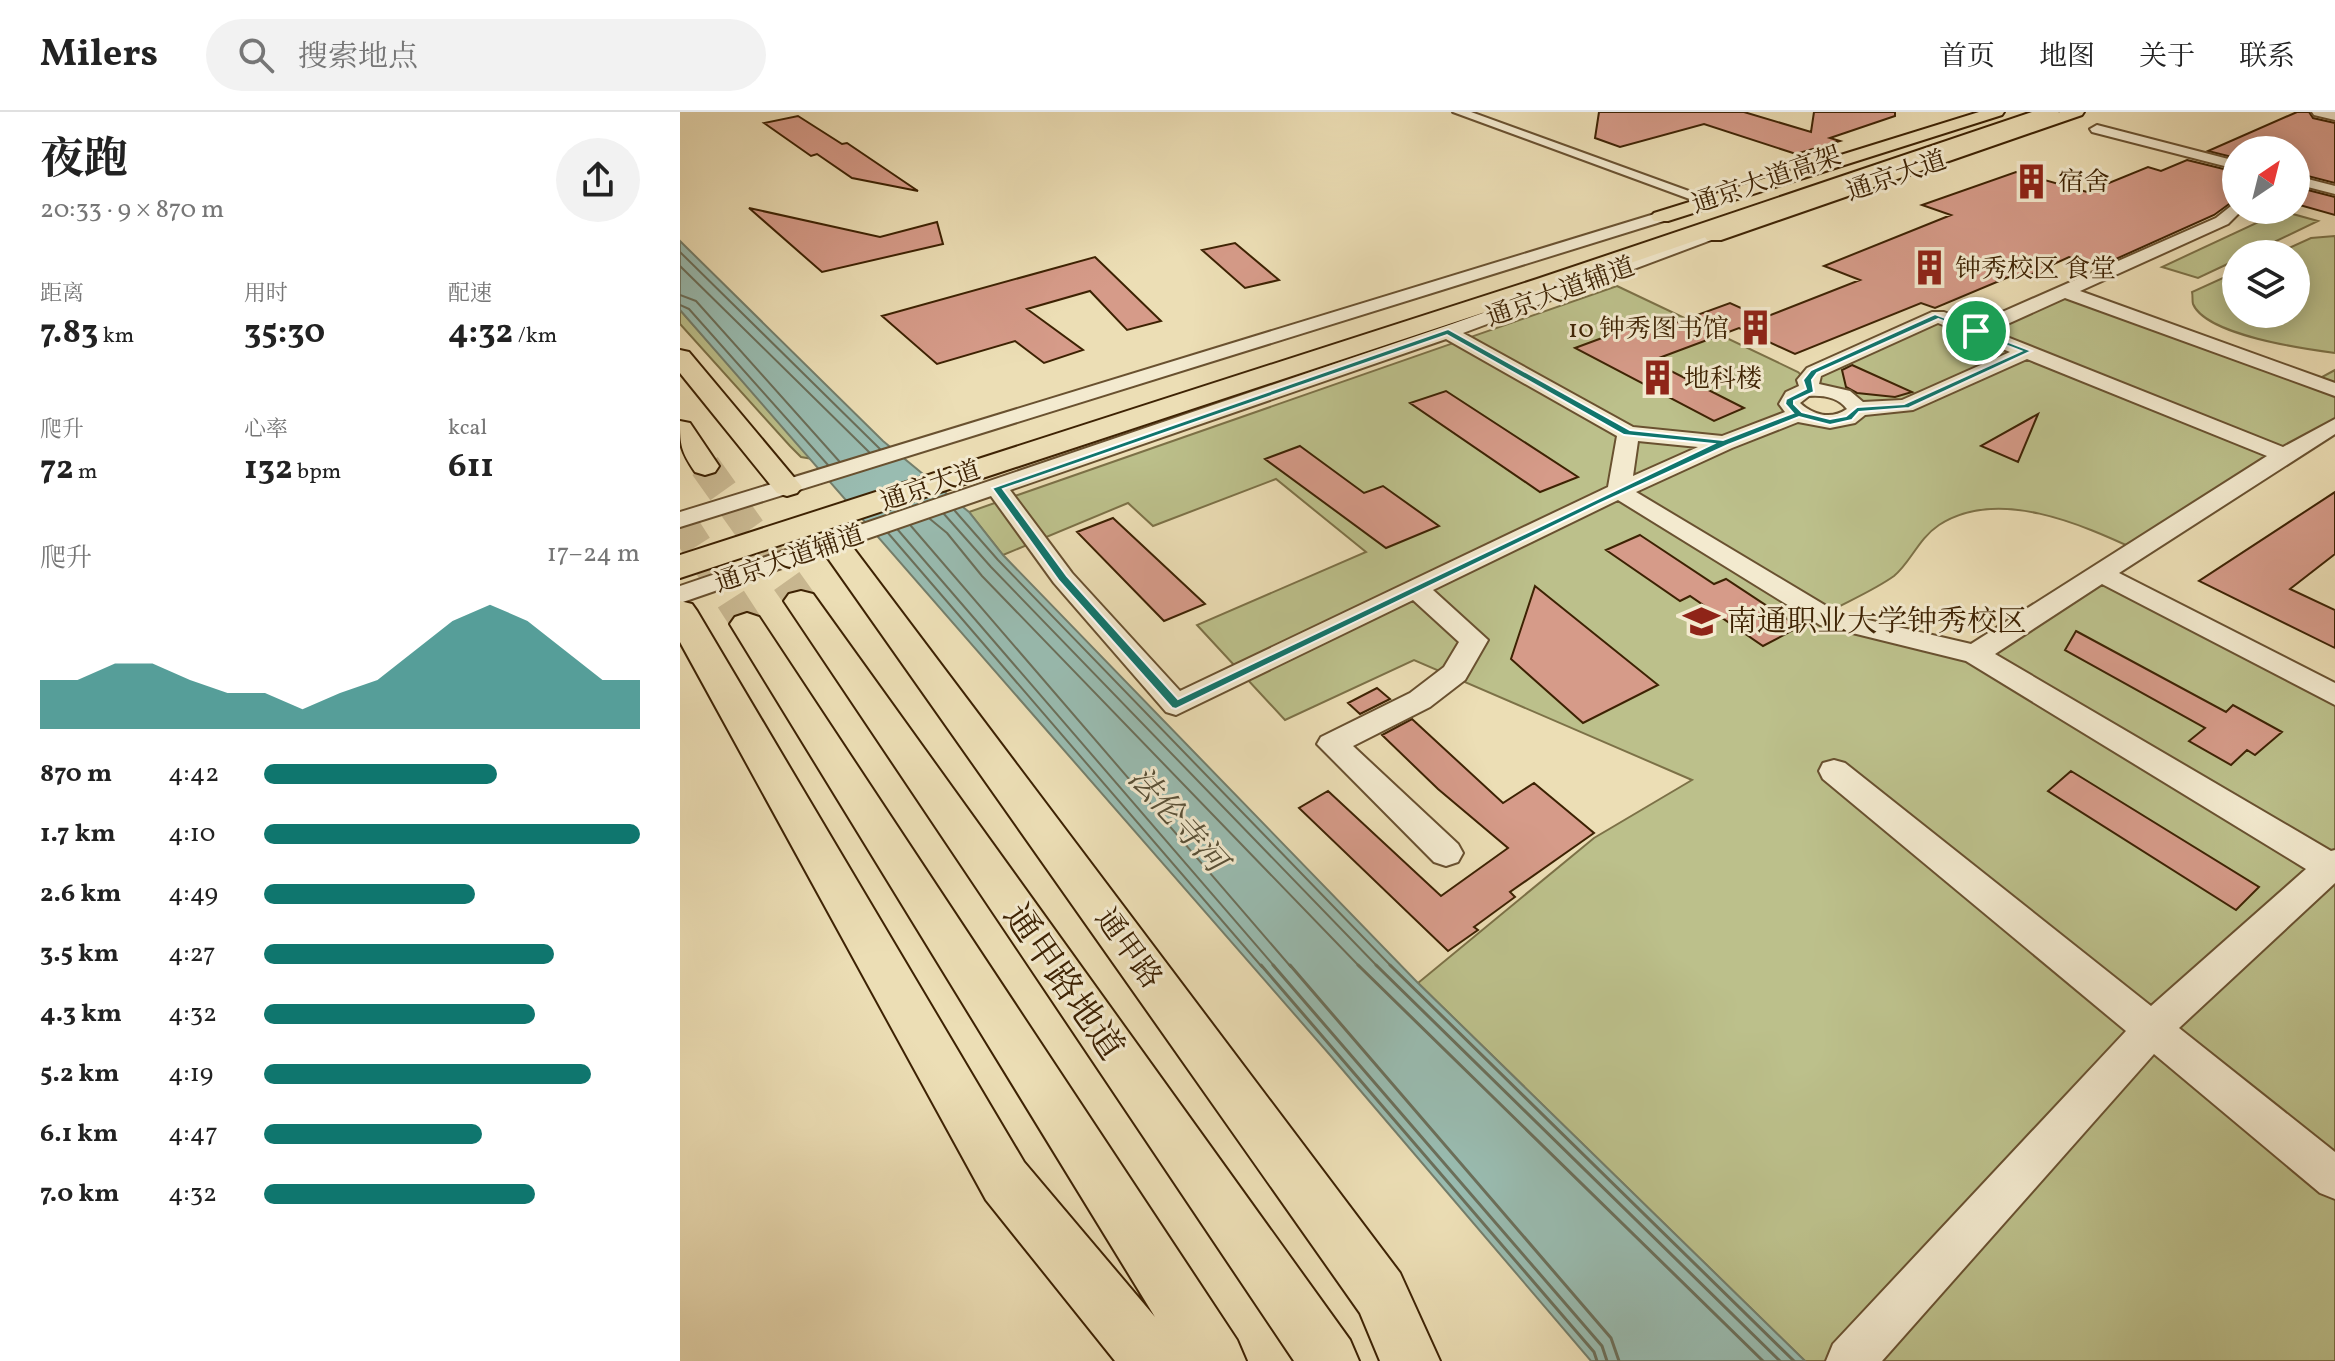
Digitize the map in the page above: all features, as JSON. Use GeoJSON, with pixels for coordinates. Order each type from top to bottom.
{"type":"FeatureCollection","features":[{"type":"Feature","properties":{"kind":"highway","name":"通京大道高架"},"geometry":{"type":"LineString","coordinates":[[1840,179],[2024,112]]}},
{"type":"Feature","properties":{"kind":"highway","name":"通京大道高架"},"geometry":{"type":"LineString","coordinates":[[1532,280],[2050,112]]}},
{"type":"Feature","properties":{"kind":"highway"},"geometry":{"type":"LineString","coordinates":[[1532,280],[1661,217]]}},
{"type":"Feature","properties":{"kind":"highway"},"geometry":{"type":"LineString","coordinates":[[1532,280],[1714,236]]}},
{"type":"Feature","properties":{"kind":"highway","name":"通京大道"},"geometry":{"type":"LineString","coordinates":[[680,543],[823,510],[962,471],[1532,280]]}},
{"type":"Feature","properties":{"kind":"highway","name":"通京大道"},"geometry":{"type":"LineString","coordinates":[[680,567],[823,510]]}},
{"type":"Feature","properties":{"kind":"main road","name":"通京大道"},"geometry":{"type":"LineString","coordinates":[[1661,217],[1996,112]]}},
{"type":"Feature","properties":{"kind":"main road","name":"通京大道"},"geometry":{"type":"LineString","coordinates":[[1714,236],[2076,112]]}},
{"type":"Feature","properties":{"kind":"main road","name":"通甲路"},"geometry":{"type":"LineString","coordinates":[[680,357],[823,510],[1380,1293],[1410,1361]]}},
{"type":"Feature","properties":{"kind":"main road"},"geometry":{"type":"LineString","coordinates":[[680,429],[705,466]]}},
{"type":"Feature","properties":{"kind":"main road","name":"通甲路地道"},"geometry":{"type":"LineString","coordinates":[[801,601],[1329,1361]]}},
{"type":"Feature","properties":{"kind":"main road"},"geometry":{"type":"LineString","coordinates":[[680,611],[1005,1181],[1153,1361]]}},
{"type":"Feature","properties":{"kind":"main road"},"geometry":{"type":"LineString","coordinates":[[747,624],[1216,1361]]}},
{"type":"Feature","properties":{"kind":"street"},"geometry":{"type":"LineString","coordinates":[[1459,112],[1711,202]]}},
{"type":"Feature","properties":{"kind":"street"},"geometry":{"type":"LineString","coordinates":[[2318,112],[2335,116]]}},
{"type":"Feature","properties":{"kind":"street"},"geometry":{"type":"LineString","coordinates":[[2097,129],[2222,161]]}},
{"type":"Feature","properties":{"kind":"street"},"geometry":{"type":"LineString","coordinates":[[2310,184],[2335,190]]}},
{"type":"Feature","properties":{"kind":"street","name":"通京大道辅道"},"geometry":{"type":"LineString","coordinates":[[962,471],[1661,217]]}},
{"type":"Feature","properties":{"kind":"street"},"geometry":{"type":"LineString","coordinates":[[1976,331],[2222,221]]}},
{"type":"Feature","properties":{"kind":"street","name":"通京大道辅道"},"geometry":{"type":"LineString","coordinates":[[680,520],[823,510],[1448,332],[1714,236]]}},
{"type":"Feature","properties":{"kind":"street"},"geometry":{"type":"LineString","coordinates":[[2065,292],[2335,390]]}},
{"type":"Feature","properties":{"kind":"street"},"geometry":{"type":"LineString","coordinates":[[1811,390],[1807,380],[1814,372],[1938,316],[2284,455]]}},
{"type":"Feature","properties":{"kind":"street"},"geometry":{"type":"LineString","coordinates":[[1448,332],[1628,433],[1724,443]]}},
{"type":"Feature","properties":{"kind":"street"},"geometry":{"type":"LineString","coordinates":[[1857,409],[1850,399],[1842,395],[1811,390],[1790,399],[1789,404],[1799,414],[1830,422],[1849,418],[1857,409],[1916,403],[2028,351]]}},
{"type":"Feature","properties":{"kind":"street"},"geometry":{"type":"LineString","coordinates":[[962,471],[1176,705],[1619,491],[1724,443],[1799,414]]}},
{"type":"Feature","properties":{"kind":"street"},"geometry":{"type":"LineString","coordinates":[[1975,654],[2335,425]]}},
{"type":"Feature","properties":{"kind":"street"},"geometry":{"type":"LineString","coordinates":[[1619,491],[1628,433]]}},
{"type":"Feature","properties":{"kind":"street"},"geometry":{"type":"LineString","coordinates":[[1619,491],[1829,619],[1975,654],[2333,867],[2152,1029],[1850,1361]]}},
{"type":"Feature","properties":{"kind":"street","name":"通京大道辅道"},"geometry":{"type":"LineString","coordinates":[[680,595],[823,510]]}},
{"type":"Feature","properties":{"kind":"street"},"geometry":{"type":"LineString","coordinates":[[2102,574],[2335,695]]}},
{"type":"Feature","properties":{"kind":"street"},"geometry":{"type":"LineString","coordinates":[[1415,588],[1474,640],[1455,673],[1420,700],[1332,744],[1446,853]]}},
{"type":"Feature","properties":{"kind":"street"},"geometry":{"type":"LineString","coordinates":[[1834,771],[2335,1178]]}},
{"type":"Feature","properties":{"kind":"green space"},"geometry":{"type":"Polygon","coordinates":[[[2310,219],[2318,221],[2278,240],[2222,240],[2222,267],[2198,278],[2162,267],[2254,224],[2310,224],[2310,219]]]}},
{"type":"Feature","properties":{"kind":"green space"},"geometry":{"type":"Polygon","coordinates":[[[2335,236],[2335,353],[2258,339],[2226,328],[2310,328],[2310,240],[2307,240],[2335,236]]]}},
{"type":"Feature","properties":{"kind":"green space"},"geometry":{"type":"Polygon","coordinates":[[[2222,278],[2222,326],[2202,315],[2193,304],[2192,292],[2222,278]]]}},
{"type":"Feature","properties":{"kind":"green space"},"geometry":{"type":"Polygon","coordinates":[[[1617,286],[1798,372],[1807,380],[1938,316],[1976,331],[2065,292],[2313,382],[2335,370],[2335,425],[2139,551],[2092,530],[2039,514],[2013,509],[1987,509],[1962,514],[1932,531],[1894,576],[1823,615],[1975,654],[2102,574],[2335,695],[2335,1361],[1805,1361],[1418,983],[1594,838],[1692,780],[1414,660],[1285,720],[1197,625],[1366,552],[1276,479],[1153,526],[1128,503],[1003,555],[969,512],[1617,286]],[[1821,390],[1790,399],[1818,421],[1857,409],[1821,390]]]}},
{"type":"Feature","properties":{"kind":"green space"},"geometry":{"type":"Polygon","coordinates":[[[680,310],[813,459],[801,457],[790,446],[680,324],[680,310]]]}},
{"type":"Feature","properties":{"kind":"water","name":"法伦寺河"},"geometry":{"type":"Polygon","coordinates":[[[680,241],[883,441],[969,512],[1003,555],[1418,983],[1805,1361],[1591,1361],[1330,1055],[680,310],[680,241]]]}},
{"type":"Feature","properties":{"kind":"building"},"geometry":{"type":"Polygon","coordinates":[[[1599,112],[1744,112],[1811,132],[1814,112],[1895,112],[1895,116],[1830,138],[1840,141],[1796,154],[1704,124],[1620,147],[1595,138],[1599,112]]]}},
{"type":"Feature","properties":{"kind":"building"},"geometry":{"type":"Polygon","coordinates":[[[2297,112],[2309,112],[2313,118],[2335,123],[2335,183],[2310,177],[2310,136],[2242,136],[2297,112]]]}},
{"type":"Feature","properties":{"kind":"building"},"geometry":{"type":"Polygon","coordinates":[[[798,116],[842,144],[847,143],[918,191],[852,178],[817,154],[811,156],[764,123],[798,116]]]}},
{"type":"Feature","properties":{"kind":"building"},"geometry":{"type":"Polygon","coordinates":[[[2222,145],[2222,154],[2208,151],[2222,145]]]}},
{"type":"Feature","properties":{"kind":"building"},"geometry":{"type":"Polygon","coordinates":[[[2187,160],[2222,169],[2222,209],[2098,267],[2069,257],[2032,274],[2011,276],[1935,308],[1921,303],[1795,354],[1739,328],[1651,361],[1744,408],[1714,421],[1575,348],[1656,318],[1670,325],[1730,303],[1763,318],[1860,280],[1824,266],[1951,215],[1922,205],[2016,172],[2087,192],[2148,167],[2161,171],[2187,160]]]}},
{"type":"Feature","properties":{"kind":"building"},"geometry":{"type":"Polygon","coordinates":[[[2310,191],[2335,197],[2335,215],[2310,208],[2310,191]]]}},
{"type":"Feature","properties":{"kind":"building"},"geometry":{"type":"Polygon","coordinates":[[[749,208],[880,237],[937,222],[943,244],[822,272],[749,208]]]}},
{"type":"Feature","properties":{"kind":"building"},"geometry":{"type":"Polygon","coordinates":[[[1235,243],[1279,280],[1245,288],[1202,250],[1235,243]]]}},
{"type":"Feature","properties":{"kind":"building"},"geometry":{"type":"Polygon","coordinates":[[[1095,257],[1161,321],[1127,330],[1090,291],[1027,309],[1083,350],[1044,363],[1015,341],[937,364],[882,316],[1095,257]]]}},
{"type":"Feature","properties":{"kind":"building"},"geometry":{"type":"Polygon","coordinates":[[[1852,365],[1912,392],[1895,397],[1857,393],[1846,387],[1842,370],[1852,365]]]}},
{"type":"Feature","properties":{"kind":"building"},"geometry":{"type":"Polygon","coordinates":[[[1446,391],[1578,477],[1540,492],[1410,403],[1446,391]]]}},
{"type":"Feature","properties":{"kind":"building"},"geometry":{"type":"Polygon","coordinates":[[[2038,414],[2018,462],[1981,446],[2038,414]]]}},
{"type":"Feature","properties":{"kind":"building"},"geometry":{"type":"Polygon","coordinates":[[[1300,446],[1364,493],[1383,486],[1439,526],[1386,548],[1265,459],[1300,446]]]}},
{"type":"Feature","properties":{"kind":"building"},"geometry":{"type":"Polygon","coordinates":[[[2335,492],[2335,554],[2290,589],[2335,610],[2335,648],[2199,581],[2335,492]]]}},
{"type":"Feature","properties":{"kind":"building"},"geometry":{"type":"Polygon","coordinates":[[[1113,518],[1205,604],[1164,621],[1077,532],[1113,518]]]}},
{"type":"Feature","properties":{"kind":"building"},"geometry":{"type":"Polygon","coordinates":[[[1640,535],[1714,584],[1726,579],[1799,627],[1763,646],[1690,596],[1680,601],[1606,550],[1640,535]]]}},
{"type":"Feature","properties":{"kind":"building"},"geometry":{"type":"Polygon","coordinates":[[[1535,586],[1658,685],[1583,723],[1511,659],[1535,586]]]}},
{"type":"Feature","properties":{"kind":"building"},"geometry":{"type":"Polygon","coordinates":[[[2076,631],[2226,712],[2233,705],[2282,732],[2255,755],[2247,750],[2231,765],[2189,741],[2205,728],[2065,650],[2076,631]]]}},
{"type":"Feature","properties":{"kind":"building"},"geometry":{"type":"Polygon","coordinates":[[[1377,688],[1390,699],[1360,714],[1348,703],[1377,688]]]}},
{"type":"Feature","properties":{"kind":"building"},"geometry":{"type":"Polygon","coordinates":[[[1412,719],[1503,803],[1534,783],[1594,833],[1510,892],[1515,897],[1474,927],[1478,930],[1448,951],[1299,808],[1328,791],[1441,896],[1508,848],[1438,789],[1382,735],[1412,719]]]}},
{"type":"Feature","properties":{"kind":"building"},"geometry":{"type":"Polygon","coordinates":[[[2071,771],[2259,887],[2236,910],[2048,791],[2071,771]]]}},
{"type":"Feature","properties":{"kind":"tunnel"},"geometry":{"type":"LineString","coordinates":[[705,466],[801,601]]}},
{"type":"Feature","properties":{"kind":"tunnel"},"geometry":{"type":"LineString","coordinates":[[680,520],[747,624]]}},
{"type":"Feature","properties":{"kind":"place","name":"宿舍"},"geometry":{"type":"Point","coordinates":[2032,181]}},
{"type":"Feature","properties":{"kind":"place","name":"钟秀校区 食堂"},"geometry":{"type":"Point","coordinates":[1929,268]}},
{"type":"Feature","properties":{"kind":"place","name":"10 钟秀图书馆"},"geometry":{"type":"Point","coordinates":[1755,328]}},
{"type":"Feature","properties":{"kind":"place","name":"地科楼"},"geometry":{"type":"Point","coordinates":[1658,378]}},
{"type":"Feature","properties":{"kind":"place","name":"南通职业大学钟秀校区"},"geometry":{"type":"Point","coordinates":[1701,621]}},
{"type":"Feature","properties":{"kind":"route"},"geometry":{"type":"LineString","coordinates":[[1976,331],[1938,316],[1830,363],[1807,380],[1811,390],[1790,399],[1789,404],[1799,414],[1724,443],[1628,433],[1448,332],[997,488],[1063,578],[1176,705],[1280,652],[1724,443],[1799,414],[1830,422],[1849,418],[1857,409],[1906,406],[2028,351],[1976,331]]}}]}
